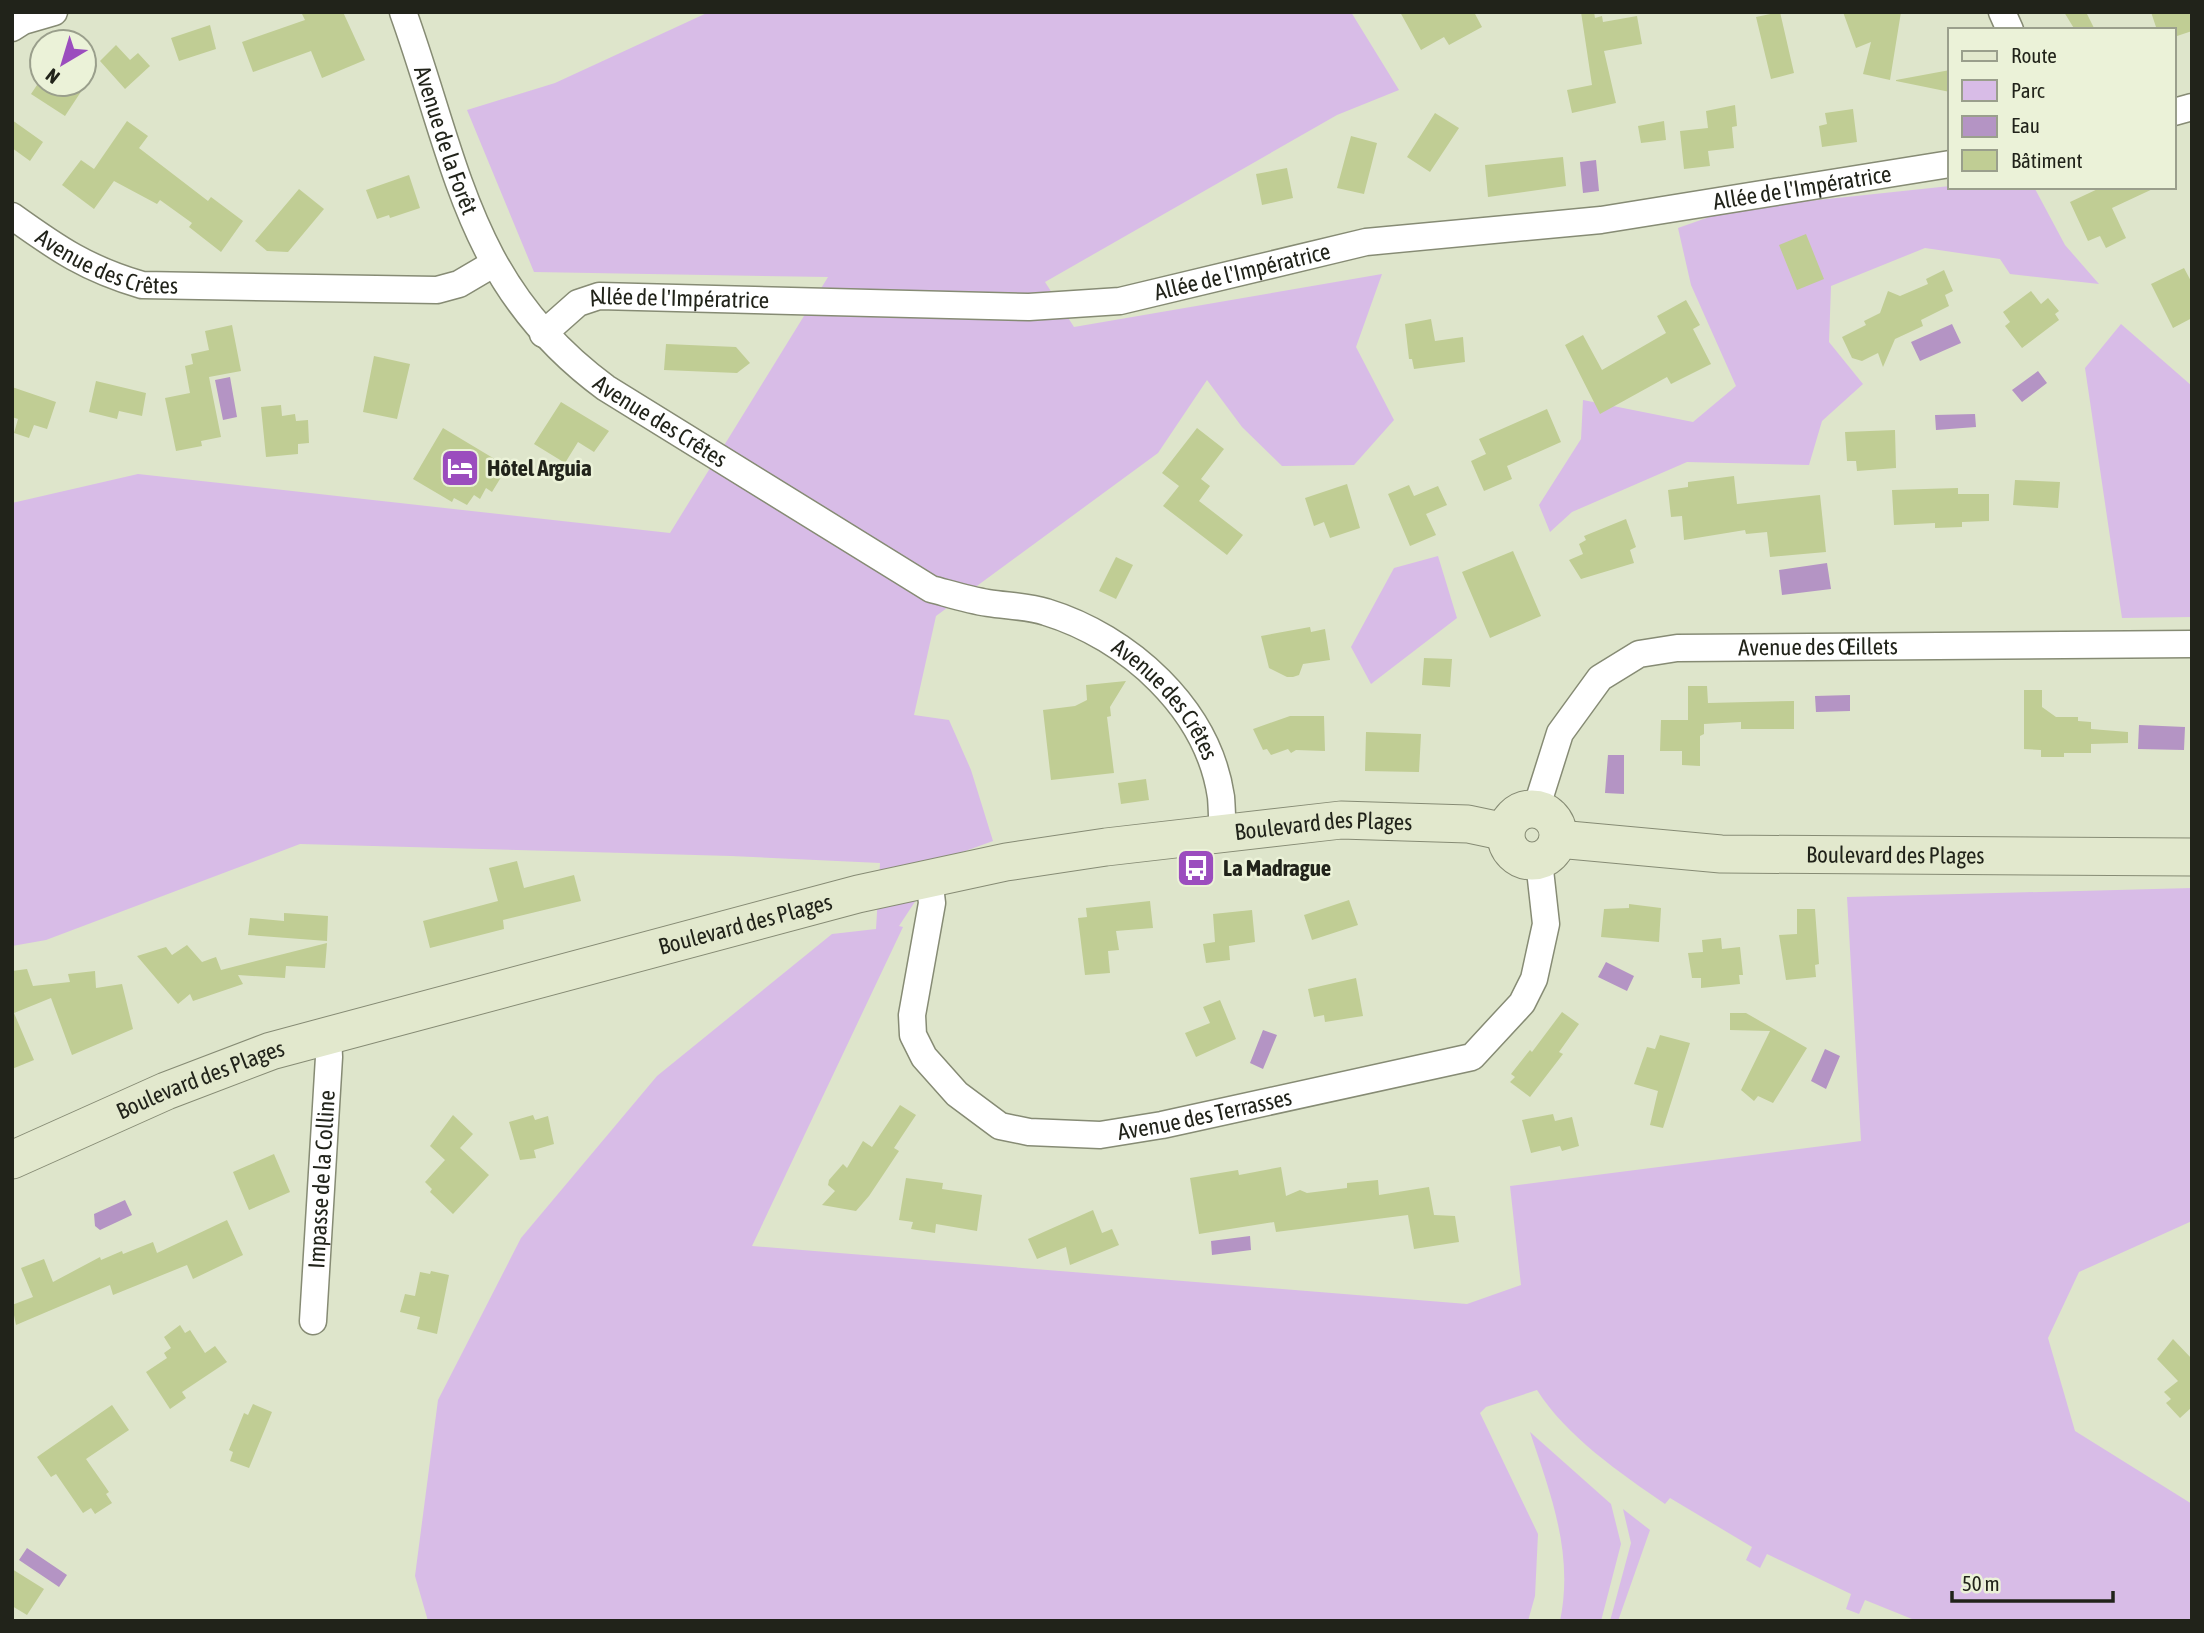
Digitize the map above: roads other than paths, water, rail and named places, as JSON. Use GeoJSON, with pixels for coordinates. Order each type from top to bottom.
{"type":"FeatureCollection","features":[{"type":"Feature","properties":{"kind":"main road"},"geometry":{"type":"LineString","coordinates":[[1536,809],[1553,820],[1548,850],[1518,858],[1511,851],[1506,832],[1516,815],[1536,809]]}},
{"type":"Feature","properties":{"kind":"main road","name":"Boulevard des Plages"},"geometry":{"type":"LineString","coordinates":[[12,1160],[166,1091],[271,1051],[929,878],[1081,851],[1353,820],[1468,824],[1506,832]]}},
{"type":"Feature","properties":{"kind":"main road","name":"Boulevard des Plages"},"geometry":{"type":"LineString","coordinates":[[1548,850],[1721,854],[2192,857]]}},
{"type":"Feature","properties":{"kind":"street"},"geometry":{"type":"LineString","coordinates":[[12,28],[23,21],[54,12]]}},
{"type":"Feature","properties":{"kind":"street","name":"Avenue de la Forêt"},"geometry":{"type":"LineString","coordinates":[[403,12],[473,225],[493,264]]}},
{"type":"Feature","properties":{"kind":"street"},"geometry":{"type":"LineString","coordinates":[[2002,12],[2009,28]]}},
{"type":"Feature","properties":{"kind":"street","name":"Allée de l'Impératrice"},"geometry":{"type":"LineString","coordinates":[[543,334],[578,303],[599,296],[1029,307],[1120,301],[1366,242],[1601,220],[1948,164]]}},
{"type":"Feature","properties":{"kind":"street","name":"Avenue des Crêtes"},"geometry":{"type":"LineString","coordinates":[[12,216],[60,250],[101,273],[142,285],[437,290],[459,284],[493,264],[516,300],[543,334],[606,387],[931,589],[985,603],[1044,611],[1084,626],[1118,644],[1154,675],[1184,710],[1206,749],[1221,796],[1223,834]]}},
{"type":"Feature","properties":{"kind":"street","name":"Avenue des Œillets"},"geometry":{"type":"LineString","coordinates":[[1536,809],[1560,733],[1578,704],[1600,678],[1639,654],[1677,648],[2192,644]]}},
{"type":"Feature","properties":{"kind":"street","name":"Avenue des Terrasses"},"geometry":{"type":"LineString","coordinates":[[929,878],[932,903],[912,1015],[912,1035],[925,1056],[957,1094],[1000,1126],[1029,1132],[1100,1135],[1162,1125],[1472,1057],[1522,1003],[1534,979],[1546,924],[1548,850]]}},
{"type":"Feature","properties":{"kind":"street","name":"Impasse de la Colline"},"geometry":{"type":"LineString","coordinates":[[313,1321],[328,1037]]}},
{"type":"Feature","properties":{"kind":"water"},"geometry":{"type":"Polygon","coordinates":[[[1596,160],[1599,191],[1583,193],[1580,162],[1596,160]]]}},
{"type":"Feature","properties":{"kind":"water"},"geometry":{"type":"Polygon","coordinates":[[[1952,324],[1961,343],[1920,361],[1911,342],[1952,324]]]}},
{"type":"Feature","properties":{"kind":"water"},"geometry":{"type":"Polygon","coordinates":[[[2038,371],[2047,383],[2022,402],[2012,390],[2038,371]]]}},
{"type":"Feature","properties":{"kind":"water"},"geometry":{"type":"Polygon","coordinates":[[[230,377],[237,417],[223,420],[215,380],[230,377]]]}},
{"type":"Feature","properties":{"kind":"water"},"geometry":{"type":"Polygon","coordinates":[[[1975,414],[1976,427],[1936,430],[1935,415],[1975,414]]]}},
{"type":"Feature","properties":{"kind":"water"},"geometry":{"type":"Polygon","coordinates":[[[1827,563],[1831,589],[1782,595],[1779,570],[1827,563]]]}},
{"type":"Feature","properties":{"kind":"water"},"geometry":{"type":"Polygon","coordinates":[[[1850,695],[1850,711],[1816,712],[1815,696],[1850,695]]]}},
{"type":"Feature","properties":{"kind":"water"},"geometry":{"type":"Polygon","coordinates":[[[2139,725],[2185,727],[2184,750],[2138,749],[2139,725]]]}},
{"type":"Feature","properties":{"kind":"water"},"geometry":{"type":"Polygon","coordinates":[[[1608,755],[1624,755],[1624,794],[1605,793],[1608,755]]]}},
{"type":"Feature","properties":{"kind":"water"},"geometry":{"type":"Polygon","coordinates":[[[1606,962],[1634,976],[1627,991],[1598,977],[1606,962]]]}},
{"type":"Feature","properties":{"kind":"water"},"geometry":{"type":"Polygon","coordinates":[[[1263,1030],[1277,1035],[1263,1069],[1250,1063],[1263,1030]]]}},
{"type":"Feature","properties":{"kind":"water"},"geometry":{"type":"Polygon","coordinates":[[[1825,1049],[1840,1056],[1826,1089],[1811,1081],[1825,1049]]]}},
{"type":"Feature","properties":{"kind":"water"},"geometry":{"type":"Polygon","coordinates":[[[125,1200],[132,1215],[100,1230],[95,1226],[94,1214],[125,1200]]]}},
{"type":"Feature","properties":{"kind":"water"},"geometry":{"type":"Polygon","coordinates":[[[1250,1236],[1251,1250],[1212,1255],[1211,1241],[1250,1236]]]}},
{"type":"Feature","properties":{"kind":"water"},"geometry":{"type":"Polygon","coordinates":[[[27,1548],[67,1575],[59,1587],[19,1560],[27,1548]]]}},
{"type":"Feature","properties":{"kind":"place","name":"Hôtel Arguia"},"geometry":{"type":"Point","coordinates":[460,468]}},
{"type":"Feature","properties":{"kind":"place","name":"La Madrague"},"geometry":{"type":"Point","coordinates":[1196,868]}}]}
